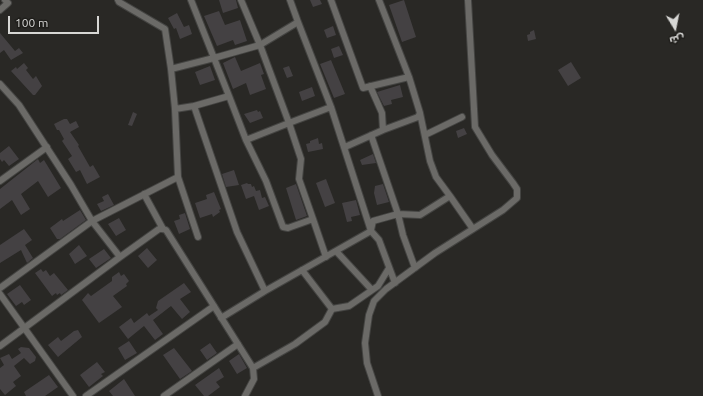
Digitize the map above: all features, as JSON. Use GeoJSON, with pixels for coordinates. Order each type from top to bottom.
{"type":"FeatureCollection","features":[{"type":"Feature","properties":{"kind":"street"},"geometry":{"type":"LineString","coordinates":[[0,10],[8,3],[5,0]]}},
{"type":"Feature","properties":{"kind":"street"},"geometry":{"type":"LineString","coordinates":[[118,0],[165,29],[175,109],[178,177],[198,237]]}},
{"type":"Feature","properties":{"kind":"street"},"geometry":{"type":"LineString","coordinates":[[191,0],[246,140],[266,181],[283,227],[288,228],[313,219]]}},
{"type":"Feature","properties":{"kind":"street"},"geometry":{"type":"LineString","coordinates":[[241,0],[260,45],[301,159],[299,179],[326,257]]}},
{"type":"Feature","properties":{"kind":"street"},"geometry":{"type":"LineString","coordinates":[[290,0],[331,107],[371,231],[379,240],[395,283]]}},
{"type":"Feature","properties":{"kind":"street"},"geometry":{"type":"LineString","coordinates":[[331,0],[363,88],[409,77]]}},
{"type":"Feature","properties":{"kind":"street"},"geometry":{"type":"LineString","coordinates":[[379,0],[409,77],[420,113],[436,177],[473,228]]}},
{"type":"Feature","properties":{"kind":"street"},"geometry":{"type":"LineString","coordinates":[[378,396],[367,364],[365,343],[372,306],[378,297],[395,283],[473,228],[514,202],[518,194],[513,183],[475,127],[468,0]]}},
{"type":"Feature","properties":{"kind":"street"},"geometry":{"type":"LineString","coordinates":[[171,69],[260,45],[298,22]]}},
{"type":"Feature","properties":{"kind":"street"},"geometry":{"type":"LineString","coordinates":[[0,84],[19,105],[47,147],[92,221],[120,257]]}},
{"type":"Feature","properties":{"kind":"street"},"geometry":{"type":"LineString","coordinates":[[370,86],[382,113],[383,130]]}},
{"type":"Feature","properties":{"kind":"street"},"geometry":{"type":"LineString","coordinates":[[175,109],[194,106],[229,96]]}},
{"type":"Feature","properties":{"kind":"street"},"geometry":{"type":"LineString","coordinates":[[194,106],[237,232],[265,291]]}},
{"type":"Feature","properties":{"kind":"street"},"geometry":{"type":"LineString","coordinates":[[246,140],[331,107]]}},
{"type":"Feature","properties":{"kind":"street"},"geometry":{"type":"LineString","coordinates":[[345,147],[383,130],[418,117],[420,113]]}},
{"type":"Feature","properties":{"kind":"street"},"geometry":{"type":"LineString","coordinates":[[425,135],[462,117]]}},
{"type":"Feature","properties":{"kind":"street"},"geometry":{"type":"LineString","coordinates":[[371,135],[398,214],[403,235],[416,268]]}},
{"type":"Feature","properties":{"kind":"street"},"geometry":{"type":"LineString","coordinates":[[0,181],[47,147]]}},
{"type":"Feature","properties":{"kind":"street"},"geometry":{"type":"LineString","coordinates":[[0,288],[92,221],[178,177]]}},
{"type":"Feature","properties":{"kind":"street"},"geometry":{"type":"LineString","coordinates":[[144,194],[163,229],[166,230],[253,368],[254,379],[244,395]]}},
{"type":"Feature","properties":{"kind":"street"},"geometry":{"type":"LineString","coordinates":[[371,231],[372,221],[398,214],[420,216],[450,196]]}},
{"type":"Feature","properties":{"kind":"street"},"geometry":{"type":"LineString","coordinates":[[0,346],[120,257],[159,230],[163,229]]}},
{"type":"Feature","properties":{"kind":"street"},"geometry":{"type":"LineString","coordinates":[[222,318],[265,291],[371,231]]}},
{"type":"Feature","properties":{"kind":"street"},"geometry":{"type":"LineString","coordinates":[[336,251],[372,290]]}},
{"type":"Feature","properties":{"kind":"street"},"geometry":{"type":"LineString","coordinates":[[332,309],[349,306],[378,286],[389,268]]}},
{"type":"Feature","properties":{"kind":"street"},"geometry":{"type":"LineString","coordinates":[[302,270],[332,309]]}},
{"type":"Feature","properties":{"kind":"street"},"geometry":{"type":"LineString","coordinates":[[0,294],[73,396]]}},
{"type":"Feature","properties":{"kind":"street"},"geometry":{"type":"LineString","coordinates":[[86,396],[214,306]]}},
{"type":"Feature","properties":{"kind":"street"},"geometry":{"type":"LineString","coordinates":[[253,368],[295,344],[325,322],[332,309]]}},
{"type":"Feature","properties":{"kind":"street"},"geometry":{"type":"LineString","coordinates":[[164,396],[238,344]]}},
{"type":"Feature","properties":{"kind":"building"},"geometry":{"type":"Polygon","coordinates":[[[219,0],[236,0],[238,8],[223,13],[219,0]]]}},
{"type":"Feature","properties":{"kind":"building"},"geometry":{"type":"Polygon","coordinates":[[[310,0],[320,0],[322,4],[313,7],[310,0]]]}},
{"type":"Feature","properties":{"kind":"building"},"geometry":{"type":"Polygon","coordinates":[[[404,0],[416,37],[402,42],[389,5],[404,0]]]}},
{"type":"Feature","properties":{"kind":"building"},"geometry":{"type":"Polygon","coordinates":[[[219,11],[225,25],[240,20],[247,41],[235,45],[233,40],[217,46],[204,16],[219,11]]]}},
{"type":"Feature","properties":{"kind":"building"},"geometry":{"type":"Polygon","coordinates":[[[177,13],[184,27],[189,25],[192,34],[180,39],[176,28],[174,29],[168,18],[177,13]]]}},
{"type":"Feature","properties":{"kind":"building"},"geometry":{"type":"Polygon","coordinates":[[[333,26],[336,35],[327,38],[324,30],[333,26]]]}},
{"type":"Feature","properties":{"kind":"building"},"geometry":{"type":"Polygon","coordinates":[[[534,30],[536,39],[528,41],[527,35],[534,30]]]}},
{"type":"Feature","properties":{"kind":"building"},"geometry":{"type":"Polygon","coordinates":[[[0,33],[15,51],[19,48],[23,53],[11,60],[4,50],[0,53],[0,33]]]}},
{"type":"Feature","properties":{"kind":"building"},"geometry":{"type":"Polygon","coordinates":[[[339,46],[343,55],[334,58],[331,49],[339,46]]]}},
{"type":"Feature","properties":{"kind":"building"},"geometry":{"type":"Polygon","coordinates":[[[235,57],[241,71],[260,63],[264,74],[261,75],[266,89],[250,95],[246,83],[233,89],[223,63],[235,57]]]}},
{"type":"Feature","properties":{"kind":"building"},"geometry":{"type":"Polygon","coordinates":[[[331,60],[345,94],[334,98],[320,64],[331,60]]]}},
{"type":"Feature","properties":{"kind":"building"},"geometry":{"type":"Polygon","coordinates":[[[571,62],[581,78],[568,86],[558,70],[571,62]]]}},
{"type":"Feature","properties":{"kind":"building"},"geometry":{"type":"Polygon","coordinates":[[[24,63],[28,68],[26,70],[33,79],[36,76],[42,86],[35,95],[33,95],[11,71],[16,67],[17,69],[24,63]]]}},
{"type":"Feature","properties":{"kind":"building"},"geometry":{"type":"Polygon","coordinates":[[[210,66],[215,80],[200,85],[195,72],[210,66]]]}},
{"type":"Feature","properties":{"kind":"building"},"geometry":{"type":"Polygon","coordinates":[[[289,66],[293,76],[287,78],[283,68],[289,66]]]}},
{"type":"Feature","properties":{"kind":"building"},"geometry":{"type":"Polygon","coordinates":[[[400,85],[403,97],[391,100],[392,104],[384,106],[377,92],[400,85]]]}},
{"type":"Feature","properties":{"kind":"building"},"geometry":{"type":"Polygon","coordinates":[[[312,87],[315,96],[302,101],[299,92],[312,87]]]}},
{"type":"Feature","properties":{"kind":"building"},"geometry":{"type":"Polygon","coordinates":[[[257,110],[258,112],[260,111],[263,118],[250,123],[244,114],[257,110]]]}},
{"type":"Feature","properties":{"kind":"building"},"geometry":{"type":"Polygon","coordinates":[[[133,112],[137,114],[132,126],[128,125],[133,112]]]}},
{"type":"Feature","properties":{"kind":"building"},"geometry":{"type":"Polygon","coordinates":[[[67,119],[70,124],[76,121],[79,127],[70,132],[79,145],[78,146],[90,167],[93,165],[100,177],[87,184],[80,170],[76,172],[68,159],[72,156],[62,141],[64,139],[59,130],[57,130],[54,124],[67,119]]]}},
{"type":"Feature","properties":{"kind":"building"},"geometry":{"type":"Polygon","coordinates":[[[464,128],[467,134],[458,138],[456,131],[464,128]]]}},
{"type":"Feature","properties":{"kind":"building"},"geometry":{"type":"Polygon","coordinates":[[[318,138],[319,144],[322,143],[323,149],[308,152],[306,144],[318,138]]]}},
{"type":"Feature","properties":{"kind":"building"},"geometry":{"type":"Polygon","coordinates":[[[9,146],[19,159],[9,166],[4,160],[2,162],[0,159],[0,153],[9,146]]]}},
{"type":"Feature","properties":{"kind":"building"},"geometry":{"type":"Polygon","coordinates":[[[373,154],[376,163],[362,165],[360,160],[373,154]]]}},
{"type":"Feature","properties":{"kind":"building"},"geometry":{"type":"Polygon","coordinates":[[[38,159],[40,163],[44,160],[61,188],[48,197],[38,181],[21,194],[30,209],[21,215],[12,200],[0,209],[0,189],[38,159]]]}},
{"type":"Feature","properties":{"kind":"building"},"geometry":{"type":"Polygon","coordinates":[[[234,170],[239,185],[226,187],[222,174],[234,170]]]}},
{"type":"Feature","properties":{"kind":"building"},"geometry":{"type":"Polygon","coordinates":[[[326,179],[335,203],[325,207],[316,183],[326,179]]]}},
{"type":"Feature","properties":{"kind":"building"},"geometry":{"type":"Polygon","coordinates":[[[247,183],[251,184],[252,187],[254,186],[256,191],[260,190],[262,198],[265,197],[269,206],[259,210],[254,196],[246,199],[241,185],[247,183]]]}},
{"type":"Feature","properties":{"kind":"building"},"geometry":{"type":"Polygon","coordinates":[[[296,184],[307,216],[296,220],[286,188],[296,184]]]}},
{"type":"Feature","properties":{"kind":"building"},"geometry":{"type":"Polygon","coordinates":[[[383,184],[389,202],[377,205],[374,193],[375,186],[383,184]]]}},
{"type":"Feature","properties":{"kind":"building"},"geometry":{"type":"Polygon","coordinates":[[[214,192],[221,209],[219,210],[220,212],[213,217],[212,214],[200,218],[195,203],[207,199],[206,195],[214,192]]]}},
{"type":"Feature","properties":{"kind":"building"},"geometry":{"type":"Polygon","coordinates":[[[108,194],[114,205],[101,211],[97,204],[104,201],[102,197],[108,194]]]}},
{"type":"Feature","properties":{"kind":"building"},"geometry":{"type":"Polygon","coordinates":[[[356,200],[360,215],[351,217],[352,221],[347,222],[342,203],[356,200]]]}},
{"type":"Feature","properties":{"kind":"building"},"geometry":{"type":"Polygon","coordinates":[[[80,210],[86,220],[60,239],[57,239],[50,228],[62,219],[63,221],[80,210]]]}},
{"type":"Feature","properties":{"kind":"building"},"geometry":{"type":"Polygon","coordinates":[[[185,213],[190,229],[179,234],[174,221],[180,219],[179,215],[185,213]]]}},
{"type":"Feature","properties":{"kind":"building"},"geometry":{"type":"Polygon","coordinates":[[[119,218],[126,230],[116,236],[108,224],[119,218]]]}},
{"type":"Feature","properties":{"kind":"building"},"geometry":{"type":"Polygon","coordinates":[[[24,229],[32,240],[25,245],[33,258],[27,263],[21,250],[0,263],[0,245],[24,229]]]}},
{"type":"Feature","properties":{"kind":"building"},"geometry":{"type":"Polygon","coordinates":[[[79,245],[87,256],[75,264],[69,254],[79,245]]]}},
{"type":"Feature","properties":{"kind":"building"},"geometry":{"type":"Polygon","coordinates":[[[147,248],[157,260],[148,268],[138,256],[147,248]]]}},
{"type":"Feature","properties":{"kind":"building"},"geometry":{"type":"Polygon","coordinates":[[[104,249],[111,258],[96,268],[89,259],[104,249]]]}},
{"type":"Feature","properties":{"kind":"building"},"geometry":{"type":"Polygon","coordinates":[[[41,269],[43,272],[46,270],[50,276],[54,273],[68,290],[61,295],[60,293],[57,295],[56,293],[52,296],[35,273],[41,269]]]}},
{"type":"Feature","properties":{"kind":"building"},"geometry":{"type":"Polygon","coordinates":[[[119,272],[121,276],[124,274],[129,281],[126,284],[127,286],[113,296],[122,307],[99,323],[82,300],[88,293],[91,296],[112,281],[112,277],[119,272]]]}},
{"type":"Feature","properties":{"kind":"building"},"geometry":{"type":"Polygon","coordinates":[[[184,283],[191,292],[180,299],[190,312],[182,319],[171,306],[153,320],[163,334],[155,340],[144,326],[128,339],[119,327],[131,318],[134,323],[147,313],[149,316],[158,310],[156,308],[158,301],[184,283]]]}},
{"type":"Feature","properties":{"kind":"building"},"geometry":{"type":"Polygon","coordinates":[[[20,285],[31,300],[24,305],[22,302],[16,306],[7,294],[20,285]]]}},
{"type":"Feature","properties":{"kind":"building"},"geometry":{"type":"Polygon","coordinates":[[[78,330],[82,337],[58,357],[48,345],[58,337],[61,341],[74,331],[78,330]]]}},
{"type":"Feature","properties":{"kind":"building"},"geometry":{"type":"Polygon","coordinates":[[[129,341],[137,353],[125,360],[118,348],[129,341]]]}},
{"type":"Feature","properties":{"kind":"building"},"geometry":{"type":"Polygon","coordinates":[[[210,343],[217,353],[207,360],[200,350],[210,343]]]}},
{"type":"Feature","properties":{"kind":"building"},"geometry":{"type":"Polygon","coordinates":[[[21,347],[29,348],[36,357],[35,361],[30,364],[24,358],[14,366],[21,376],[13,382],[16,386],[5,395],[0,389],[0,368],[4,365],[0,358],[9,354],[12,359],[21,353],[18,349],[21,347]]]}},
{"type":"Feature","properties":{"kind":"building"},"geometry":{"type":"Polygon","coordinates":[[[174,348],[192,371],[180,379],[163,355],[174,348]]]}},
{"type":"Feature","properties":{"kind":"building"},"geometry":{"type":"Polygon","coordinates":[[[239,354],[247,368],[237,374],[229,361],[239,354]]]}},
{"type":"Feature","properties":{"kind":"building"},"geometry":{"type":"Polygon","coordinates":[[[97,362],[105,372],[101,374],[103,376],[89,387],[80,375],[97,362]]]}},
{"type":"Feature","properties":{"kind":"building"},"geometry":{"type":"Polygon","coordinates":[[[219,368],[224,377],[216,382],[220,387],[208,396],[204,396],[195,385],[219,368]]]}},
{"type":"Feature","properties":{"kind":"building"},"geometry":{"type":"Polygon","coordinates":[[[49,375],[58,387],[45,396],[26,396],[24,392],[49,375]]]}},
{"type":"Feature","properties":{"kind":"building"},"geometry":{"type":"Polygon","coordinates":[[[124,379],[135,396],[113,396],[109,391],[124,379]]]}}]}
